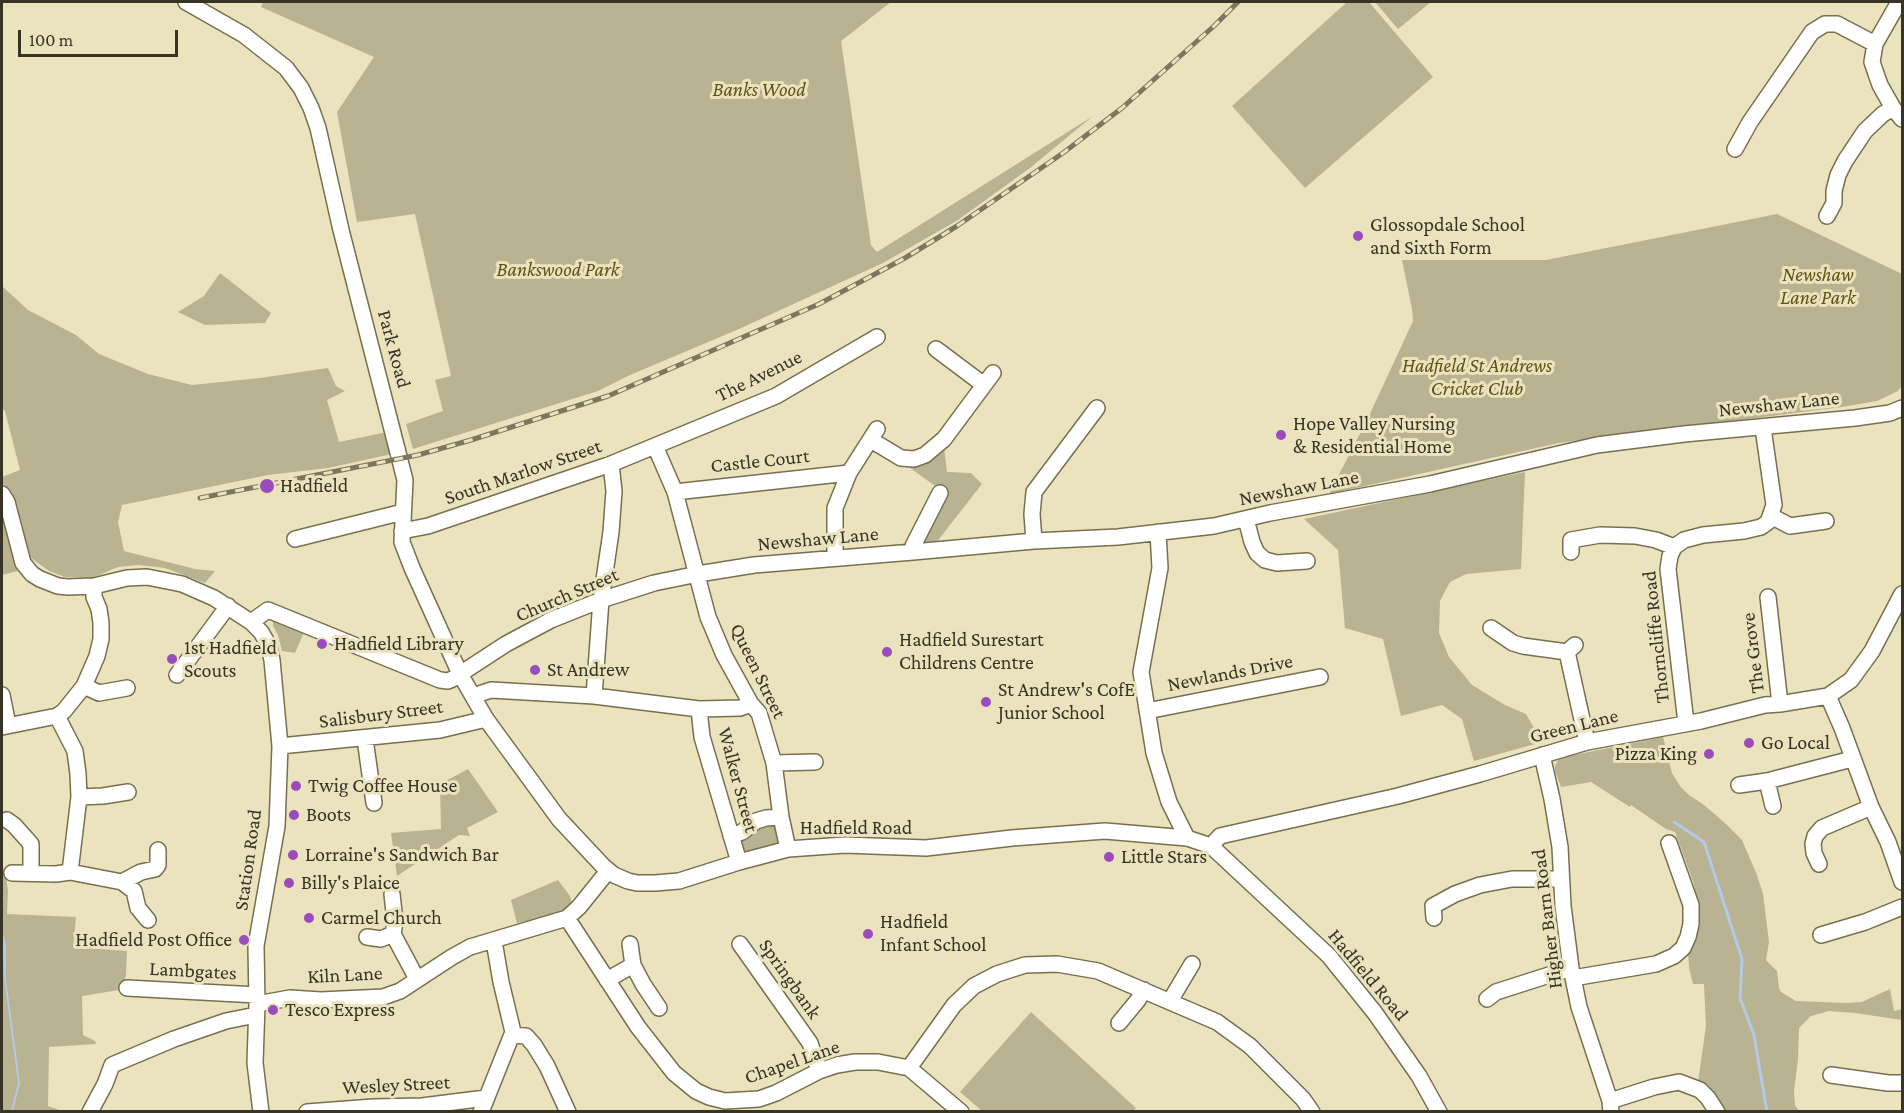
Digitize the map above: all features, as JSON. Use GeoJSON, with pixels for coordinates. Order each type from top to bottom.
{"type":"FeatureCollection","features":[{"type":"Feature","properties":{"kind":"street","name":"Park Road"},"geometry":{"type":"LineString","coordinates":[[186,2],[267,51],[286,68],[301,88],[318,128],[340,230],[405,480]]}},
{"type":"Feature","properties":{"kind":"street"},"geometry":{"type":"LineString","coordinates":[[1827,216],[1834,203],[1838,175],[1865,131],[1883,114],[1898,113],[1880,85],[1872,62],[1875,44],[1899,2]]}},
{"type":"Feature","properties":{"kind":"street"},"geometry":{"type":"LineString","coordinates":[[1735,149],[1750,122],[1812,32],[1826,24],[1837,24],[1875,44]]}},
{"type":"Feature","properties":{"kind":"street","name":"The Avenue"},"geometry":{"type":"LineString","coordinates":[[655,446],[776,396],[878,337]]}},
{"type":"Feature","properties":{"kind":"street"},"geometry":{"type":"LineString","coordinates":[[835,558],[835,508],[849,473],[874,435],[901,458],[914,459],[925,455],[944,439],[989,379],[936,349]]}},
{"type":"Feature","properties":{"kind":"street"},"geometry":{"type":"LineString","coordinates":[[1034,540],[1032,514],[1034,492],[1097,408]]}},
{"type":"Feature","properties":{"kind":"street","name":"Newshaw Lane"},"geometry":{"type":"LineString","coordinates":[[698,574],[754,565],[1034,540],[1118,537],[1214,526],[1270,513],[1430,484],[1597,446],[1684,434],[1855,418],[1890,413],[1902,408]]}},
{"type":"Feature","properties":{"kind":"street"},"geometry":{"type":"LineString","coordinates":[[1763,428],[1774,505],[1771,516],[1790,526],[1826,521]]}},
{"type":"Feature","properties":{"kind":"street","name":"South Marlow Street"},"geometry":{"type":"LineString","coordinates":[[402,531],[428,526],[611,464],[655,446]]}},
{"type":"Feature","properties":{"kind":"street","name":"Queen Street"},"geometry":{"type":"LineString","coordinates":[[655,446],[675,492],[708,617],[720,646],[751,704],[759,713],[774,763],[780,817],[788,849]]}},
{"type":"Feature","properties":{"kind":"street"},"geometry":{"type":"LineString","coordinates":[[594,696],[601,600],[611,532],[614,491],[611,464]]}},
{"type":"Feature","properties":{"kind":"street","name":"Castle Court"},"geometry":{"type":"LineString","coordinates":[[675,492],[849,473]]}},
{"type":"Feature","properties":{"kind":"street","name":"Hadfield Road"},"geometry":{"type":"LineString","coordinates":[[405,480],[402,542],[461,674],[486,719],[559,819],[608,871],[620,878],[637,883],[655,884],[679,880],[739,861],[788,849],[845,845],[926,848],[1012,838],[1106,831],[1187,838],[1210,846],[1329,956],[1381,1022],[1419,1076],[1439,1112]]}},
{"type":"Feature","properties":{"kind":"street"},"geometry":{"type":"LineString","coordinates":[[913,552],[913,546],[940,493]]}},
{"type":"Feature","properties":{"kind":"street","name":"Station Road"},"geometry":{"type":"LineString","coordinates":[[2,494],[7,502],[23,563],[32,574],[40,579],[58,586],[94,586],[127,578],[147,577],[188,586],[228,606],[261,632],[268,644],[272,660],[280,746],[277,826],[256,946],[255,1063],[261,1112]]}},
{"type":"Feature","properties":{"kind":"street"},"geometry":{"type":"LineString","coordinates":[[294,539],[403,512]]}},
{"type":"Feature","properties":{"kind":"street","name":"Thorncliffe Road"},"geometry":{"type":"LineString","coordinates":[[1686,723],[1668,569],[1670,556],[1674,547],[1684,540],[1761,527],[1768,522],[1771,516]]}},
{"type":"Feature","properties":{"kind":"street"},"geometry":{"type":"LineString","coordinates":[[1246,519],[1257,553],[1265,560],[1277,563],[1307,561]]}},
{"type":"Feature","properties":{"kind":"street","name":"Newlands Drive"},"geometry":{"type":"LineString","coordinates":[[1158,532],[1160,568],[1141,672],[1154,753],[1169,802],[1187,838]]}},
{"type":"Feature","properties":{"kind":"street","name":"Thorncliffe Road"},"geometry":{"type":"LineString","coordinates":[[1571,552],[1571,540],[1600,535],[1635,536],[1656,540],[1674,547]]}},
{"type":"Feature","properties":{"kind":"street","name":"Church Street"},"geometry":{"type":"LineString","coordinates":[[461,674],[481,659],[552,620],[601,600],[654,583],[698,574]]}},
{"type":"Feature","properties":{"kind":"street"},"geometry":{"type":"LineString","coordinates":[[2,696],[4,726],[57,716],[64,711],[84,686],[97,656],[101,639],[101,623],[94,597],[94,586]]}},
{"type":"Feature","properties":{"kind":"street","name":"Green Lane"},"geometry":{"type":"LineString","coordinates":[[1210,846],[1220,837],[1398,796],[1587,742],[1765,705],[1828,696],[1851,680],[1872,651],[1902,594]]}},
{"type":"Feature","properties":{"kind":"street","name":"The Grove"},"geometry":{"type":"LineString","coordinates":[[1768,597],[1780,704]]}},
{"type":"Feature","properties":{"kind":"street"},"geometry":{"type":"LineString","coordinates":[[177,675],[228,606]]}},
{"type":"Feature","properties":{"kind":"street"},"geometry":{"type":"LineString","coordinates":[[250,622],[268,610],[432,677],[448,681],[461,674]]}},
{"type":"Feature","properties":{"kind":"street"},"geometry":{"type":"LineString","coordinates":[[1491,628],[1523,646],[1571,648],[1587,742]]}},
{"type":"Feature","properties":{"kind":"street","name":"Newlands Drive"},"geometry":{"type":"LineString","coordinates":[[1147,711],[1320,677]]}},
{"type":"Feature","properties":{"kind":"street"},"geometry":{"type":"LineString","coordinates":[[84,686],[99,693],[127,688]]}},
{"type":"Feature","properties":{"kind":"street"},"geometry":{"type":"LineString","coordinates":[[473,696],[490,690],[594,696],[699,709],[740,708],[751,704]]}},
{"type":"Feature","properties":{"kind":"street"},"geometry":{"type":"LineString","coordinates":[[1828,696],[1871,807],[1895,841],[1902,882]]}},
{"type":"Feature","properties":{"kind":"street","name":"Walker Street"},"geometry":{"type":"LineString","coordinates":[[699,709],[702,737],[739,861]]}},
{"type":"Feature","properties":{"kind":"street"},"geometry":{"type":"LineString","coordinates":[[57,716],[75,751],[79,797],[69,872]]}},
{"type":"Feature","properties":{"kind":"street","name":"Salisbury Street"},"geometry":{"type":"LineString","coordinates":[[280,746],[440,730],[486,719]]}},
{"type":"Feature","properties":{"kind":"street"},"geometry":{"type":"LineString","coordinates":[[365,739],[374,803]]}},
{"type":"Feature","properties":{"kind":"street","name":"Higher Barn Road"},"geometry":{"type":"LineString","coordinates":[[1542,755],[1560,847],[1560,879],[1572,973],[1588,1037],[1610,1106]]}},
{"type":"Feature","properties":{"kind":"street"},"geometry":{"type":"LineString","coordinates":[[1739,785],[1767,781],[1852,759]]}},
{"type":"Feature","properties":{"kind":"street"},"geometry":{"type":"LineString","coordinates":[[774,763],[815,762]]}},
{"type":"Feature","properties":{"kind":"street"},"geometry":{"type":"LineString","coordinates":[[1767,781],[1773,806]]}},
{"type":"Feature","properties":{"kind":"street"},"geometry":{"type":"LineString","coordinates":[[79,797],[128,792]]}},
{"type":"Feature","properties":{"kind":"street"},"geometry":{"type":"LineString","coordinates":[[1819,864],[1813,844],[1815,836],[1822,828],[1871,807]]}},
{"type":"Feature","properties":{"kind":"street"},"geometry":{"type":"LineString","coordinates":[[731,836],[742,832],[756,821],[780,817]]}},
{"type":"Feature","properties":{"kind":"street"},"geometry":{"type":"LineString","coordinates":[[7,820],[31,844],[31,873]]}},
{"type":"Feature","properties":{"kind":"street"},"geometry":{"type":"LineString","coordinates":[[1486,999],[1496,992],[1572,973],[1656,964],[1674,956],[1683,948],[1688,936],[1691,924],[1691,905],[1668,843]]}},
{"type":"Feature","properties":{"kind":"street"},"geometry":{"type":"LineString","coordinates":[[122,882],[141,872],[155,869],[158,865],[158,850]]}},
{"type":"Feature","properties":{"kind":"street"},"geometry":{"type":"LineString","coordinates":[[567,918],[579,907],[608,871]]}},
{"type":"Feature","properties":{"kind":"street"},"geometry":{"type":"LineString","coordinates":[[12,873],[69,872],[122,882],[134,891],[138,908],[148,921]]}},
{"type":"Feature","properties":{"kind":"street"},"geometry":{"type":"LineString","coordinates":[[1434,918],[1433,906],[1455,894],[1480,885],[1512,879],[1560,879]]}},
{"type":"Feature","properties":{"kind":"street"},"geometry":{"type":"LineString","coordinates":[[392,894],[395,922],[393,934],[417,979]]}},
{"type":"Feature","properties":{"kind":"street"},"geometry":{"type":"LineString","coordinates":[[1821,935],[1902,907]]}},
{"type":"Feature","properties":{"kind":"street","name":"Kiln Lane"},"geometry":{"type":"LineString","coordinates":[[257,1005],[290,998],[321,1000],[382,997],[400,991],[471,947],[567,918]]}},
{"type":"Feature","properties":{"kind":"street","name":"Chapel Lane"},"geometry":{"type":"LineString","coordinates":[[567,918],[638,1028],[674,1073],[696,1091],[724,1106],[759,1100],[819,1071],[837,1065],[878,1062],[909,1068],[961,1112]]}},
{"type":"Feature","properties":{"kind":"street"},"geometry":{"type":"LineString","coordinates":[[367,937],[381,939],[393,934]]}},
{"type":"Feature","properties":{"kind":"street"},"geometry":{"type":"LineString","coordinates":[[483,1105],[512,1034],[494,941]]}},
{"type":"Feature","properties":{"kind":"street"},"geometry":{"type":"LineString","coordinates":[[630,944],[633,965],[659,1008]]}},
{"type":"Feature","properties":{"kind":"street","name":"Springbank"},"geometry":{"type":"LineString","coordinates":[[740,944],[810,1043],[819,1071]]}},
{"type":"Feature","properties":{"kind":"street"},"geometry":{"type":"LineString","coordinates":[[909,1068],[954,1005],[975,987],[997,974],[1025,965],[1057,964],[1098,971],[1217,1022],[1250,1046],[1303,1099],[1312,1112]]}},
{"type":"Feature","properties":{"kind":"street"},"geometry":{"type":"LineString","coordinates":[[1170,1001],[1192,964]]}},
{"type":"Feature","properties":{"kind":"street"},"geometry":{"type":"LineString","coordinates":[[607,980],[633,965]]}},
{"type":"Feature","properties":{"kind":"street","name":"Lambgates"},"geometry":{"type":"LineString","coordinates":[[127,988],[257,1005]]}},
{"type":"Feature","properties":{"kind":"street"},"geometry":{"type":"LineString","coordinates":[[1119,1023],[1144,990]]}},
{"type":"Feature","properties":{"kind":"street"},"geometry":{"type":"LineString","coordinates":[[90,1112],[112,1065],[174,1039],[226,1021],[257,1005]]}},
{"type":"Feature","properties":{"kind":"street"},"geometry":{"type":"LineString","coordinates":[[512,1034],[526,1036],[534,1045],[547,1066],[568,1112]]}},
{"type":"Feature","properties":{"kind":"street"},"geometry":{"type":"LineString","coordinates":[[1831,1075],[1902,1083]]}},
{"type":"Feature","properties":{"kind":"street"},"geometry":{"type":"LineString","coordinates":[[1610,1106],[1654,1087],[1679,1082],[1700,1090],[1717,1112]]}},
{"type":"Feature","properties":{"kind":"street","name":"Wesley Street"},"geometry":{"type":"LineString","coordinates":[[307,1112],[353,1108],[483,1105]]}},
{"type":"Feature","properties":{"kind":"green space"},"geometry":{"type":"Polygon","coordinates":[[[263,2],[891,2],[841,41],[871,245],[877,252],[1093,116],[1030,168],[958,220],[883,263],[598,391],[413,449],[406,424],[443,411],[435,380],[451,376],[415,214],[357,222],[337,112],[374,57],[261,7],[263,2]]]}},
{"type":"Feature","properties":{"kind":"green space"},"geometry":{"type":"Polygon","coordinates":[[[1347,2],[1369,2],[1433,77],[1305,188],[1232,106],[1347,2]]]}},
{"type":"Feature","properties":{"kind":"green space"},"geometry":{"type":"Polygon","coordinates":[[[1375,2],[1431,2],[1398,29],[1375,2]]]}},
{"type":"Feature","properties":{"kind":"green space"},"geometry":{"type":"Polygon","coordinates":[[[1777,214],[1902,274],[1902,386],[1898,391],[1877,401],[1842,407],[1559,443],[1329,494],[1368,418],[1413,321],[1402,260],[1546,260],[1777,214]]]}},
{"type":"Feature","properties":{"kind":"green space"},"geometry":{"type":"Polygon","coordinates":[[[220,273],[271,313],[265,323],[205,325],[178,312],[204,296],[220,273]]]}},
{"type":"Feature","properties":{"kind":"green space"},"geometry":{"type":"Polygon","coordinates":[[[2,286],[28,310],[76,335],[99,354],[148,374],[192,385],[328,368],[336,386],[345,391],[327,400],[339,442],[387,432],[392,454],[328,468],[268,475],[122,505],[118,522],[124,551],[195,569],[215,571],[205,583],[165,568],[139,565],[118,567],[92,578],[65,577],[49,571],[24,553],[13,497],[2,482],[2,477],[20,470],[5,411],[2,408],[2,286]]]}},
{"type":"Feature","properties":{"kind":"green space"},"geometry":{"type":"Polygon","coordinates":[[[944,448],[947,472],[971,473],[982,484],[936,543],[921,543],[946,494],[902,462],[944,448]]]}},
{"type":"Feature","properties":{"kind":"green space"},"geometry":{"type":"Polygon","coordinates":[[[1525,472],[1521,569],[1466,574],[1450,582],[1440,601],[1439,633],[1449,657],[1472,685],[1505,705],[1526,714],[1542,742],[1474,761],[1462,719],[1442,705],[1401,716],[1383,639],[1345,628],[1338,550],[1304,519],[1525,472]]]}},
{"type":"Feature","properties":{"kind":"green space"},"geometry":{"type":"Polygon","coordinates":[[[2,503],[18,571],[2,575],[2,503]]]}},
{"type":"Feature","properties":{"kind":"green space"},"geometry":{"type":"Polygon","coordinates":[[[273,618],[305,630],[295,653],[282,651],[273,626],[273,618]]]}},
{"type":"Feature","properties":{"kind":"green space"},"geometry":{"type":"Polygon","coordinates":[[[1663,737],[1672,773],[1680,786],[1742,840],[1763,894],[1769,942],[1766,960],[1777,971],[1781,992],[1796,1001],[1846,1003],[1862,1002],[1890,989],[1894,1011],[1902,1009],[1902,1020],[1829,1011],[1811,1016],[1799,1028],[1794,1091],[1795,1105],[1799,1111],[1723,1111],[1698,1082],[1706,1026],[1704,984],[1693,984],[1688,950],[1698,911],[1694,884],[1675,832],[1666,829],[1591,782],[1561,787],[1555,771],[1559,758],[1663,737]]]}},
{"type":"Feature","properties":{"kind":"green space"},"geometry":{"type":"Polygon","coordinates":[[[468,769],[498,812],[467,828],[470,836],[459,835],[397,876],[391,833],[441,829],[440,784],[468,769]]]}},
{"type":"Feature","properties":{"kind":"green space"},"geometry":{"type":"Polygon","coordinates":[[[778,820],[785,848],[741,858],[735,838],[778,820]]]}},
{"type":"Feature","properties":{"kind":"green space"},"geometry":{"type":"Polygon","coordinates":[[[2,868],[5,869],[8,891],[7,914],[76,917],[73,947],[127,951],[126,976],[119,990],[82,996],[83,1035],[95,1041],[96,1044],[49,1047],[48,1106],[62,1111],[2,1111],[2,868]]]}},
{"type":"Feature","properties":{"kind":"green space"},"geometry":{"type":"Polygon","coordinates":[[[558,880],[570,896],[572,904],[561,914],[517,923],[511,900],[558,880]]]}},
{"type":"Feature","properties":{"kind":"green space"},"geometry":{"type":"Polygon","coordinates":[[[1031,1012],[1136,1108],[1133,1111],[982,1111],[960,1092],[1031,1012]]]}},
{"type":"Feature","properties":{"kind":"water"},"geometry":{"type":"Polygon","coordinates":[[[2,930],[6,944],[6,979],[20,1083],[13,1111],[11,1111],[18,1083],[4,978],[2,930]]]}},
{"type":"Feature","properties":{"kind":"waterway"},"geometry":{"type":"LineString","coordinates":[[1674,822],[1704,842],[1742,959],[1740,998],[1754,1035],[1767,1112]]}},
{"type":"Feature","properties":{"kind":"railway"},"geometry":{"type":"LineString","coordinates":[[200,498],[418,455],[471,440],[608,396],[819,304],[905,258],[957,226],[1063,153],[1122,108],[1238,2]]}},
{"type":"Feature","properties":{"kind":"place","name":"Glossopdale School and Sixth Form"},"geometry":{"type":"Point","coordinates":[1358,236]}},
{"type":"Feature","properties":{"kind":"place","name":"Hope Valley Nursing & Residential Home"},"geometry":{"type":"Point","coordinates":[1281,435]}},
{"type":"Feature","properties":{"kind":"place","name":"Hadfield"},"geometry":{"type":"Point","coordinates":[267,486]}},
{"type":"Feature","properties":{"kind":"place","name":"Hadfield Library"},"geometry":{"type":"Point","coordinates":[322,644]}},
{"type":"Feature","properties":{"kind":"place","name":"Hadfield Surestart Childrens Centre"},"geometry":{"type":"Point","coordinates":[887,652]}},
{"type":"Feature","properties":{"kind":"place","name":"1st Hadfield Scouts"},"geometry":{"type":"Point","coordinates":[172,659]}},
{"type":"Feature","properties":{"kind":"place","name":"St Andrew"},"geometry":{"type":"Point","coordinates":[535,670]}},
{"type":"Feature","properties":{"kind":"place","name":"St Andrew's CofE Junior School"},"geometry":{"type":"Point","coordinates":[986,702]}},
{"type":"Feature","properties":{"kind":"place","name":"Go Local"},"geometry":{"type":"Point","coordinates":[1749,743]}},
{"type":"Feature","properties":{"kind":"place","name":"Pizza King"},"geometry":{"type":"Point","coordinates":[1709,754]}},
{"type":"Feature","properties":{"kind":"place","name":"Twig Coffee House"},"geometry":{"type":"Point","coordinates":[296,786]}},
{"type":"Feature","properties":{"kind":"place","name":"Boots"},"geometry":{"type":"Point","coordinates":[294,815]}},
{"type":"Feature","properties":{"kind":"place","name":"Lorraine's Sandwich Bar"},"geometry":{"type":"Point","coordinates":[293,855]}},
{"type":"Feature","properties":{"kind":"place","name":"Little Stars"},"geometry":{"type":"Point","coordinates":[1109,857]}},
{"type":"Feature","properties":{"kind":"place","name":"Billy's Plaice"},"geometry":{"type":"Point","coordinates":[289,883]}},
{"type":"Feature","properties":{"kind":"place","name":"Carmel Church"},"geometry":{"type":"Point","coordinates":[309,918]}},
{"type":"Feature","properties":{"kind":"place","name":"Hadfield Infant School"},"geometry":{"type":"Point","coordinates":[868,934]}},
{"type":"Feature","properties":{"kind":"place","name":"Hadfield Post Office"},"geometry":{"type":"Point","coordinates":[244,940]}},
{"type":"Feature","properties":{"kind":"place","name":"Tesco Express"},"geometry":{"type":"Point","coordinates":[273,1010]}},
{"type":"Feature","properties":{"kind":"park label","name":"Banks Wood"},"geometry":{"type":"Point","coordinates":[759,90]}},
{"type":"Feature","properties":{"kind":"park label","name":"Bankswood Park"},"geometry":{"type":"Point","coordinates":[558,270]}},
{"type":"Feature","properties":{"kind":"park label","name":"Newshaw Lane Park"},"geometry":{"type":"Point","coordinates":[1818,286]}},
{"type":"Feature","properties":{"kind":"park label","name":"Hadfield St Andrews Cricket Club"},"geometry":{"type":"Point","coordinates":[1477,378]}}]}
